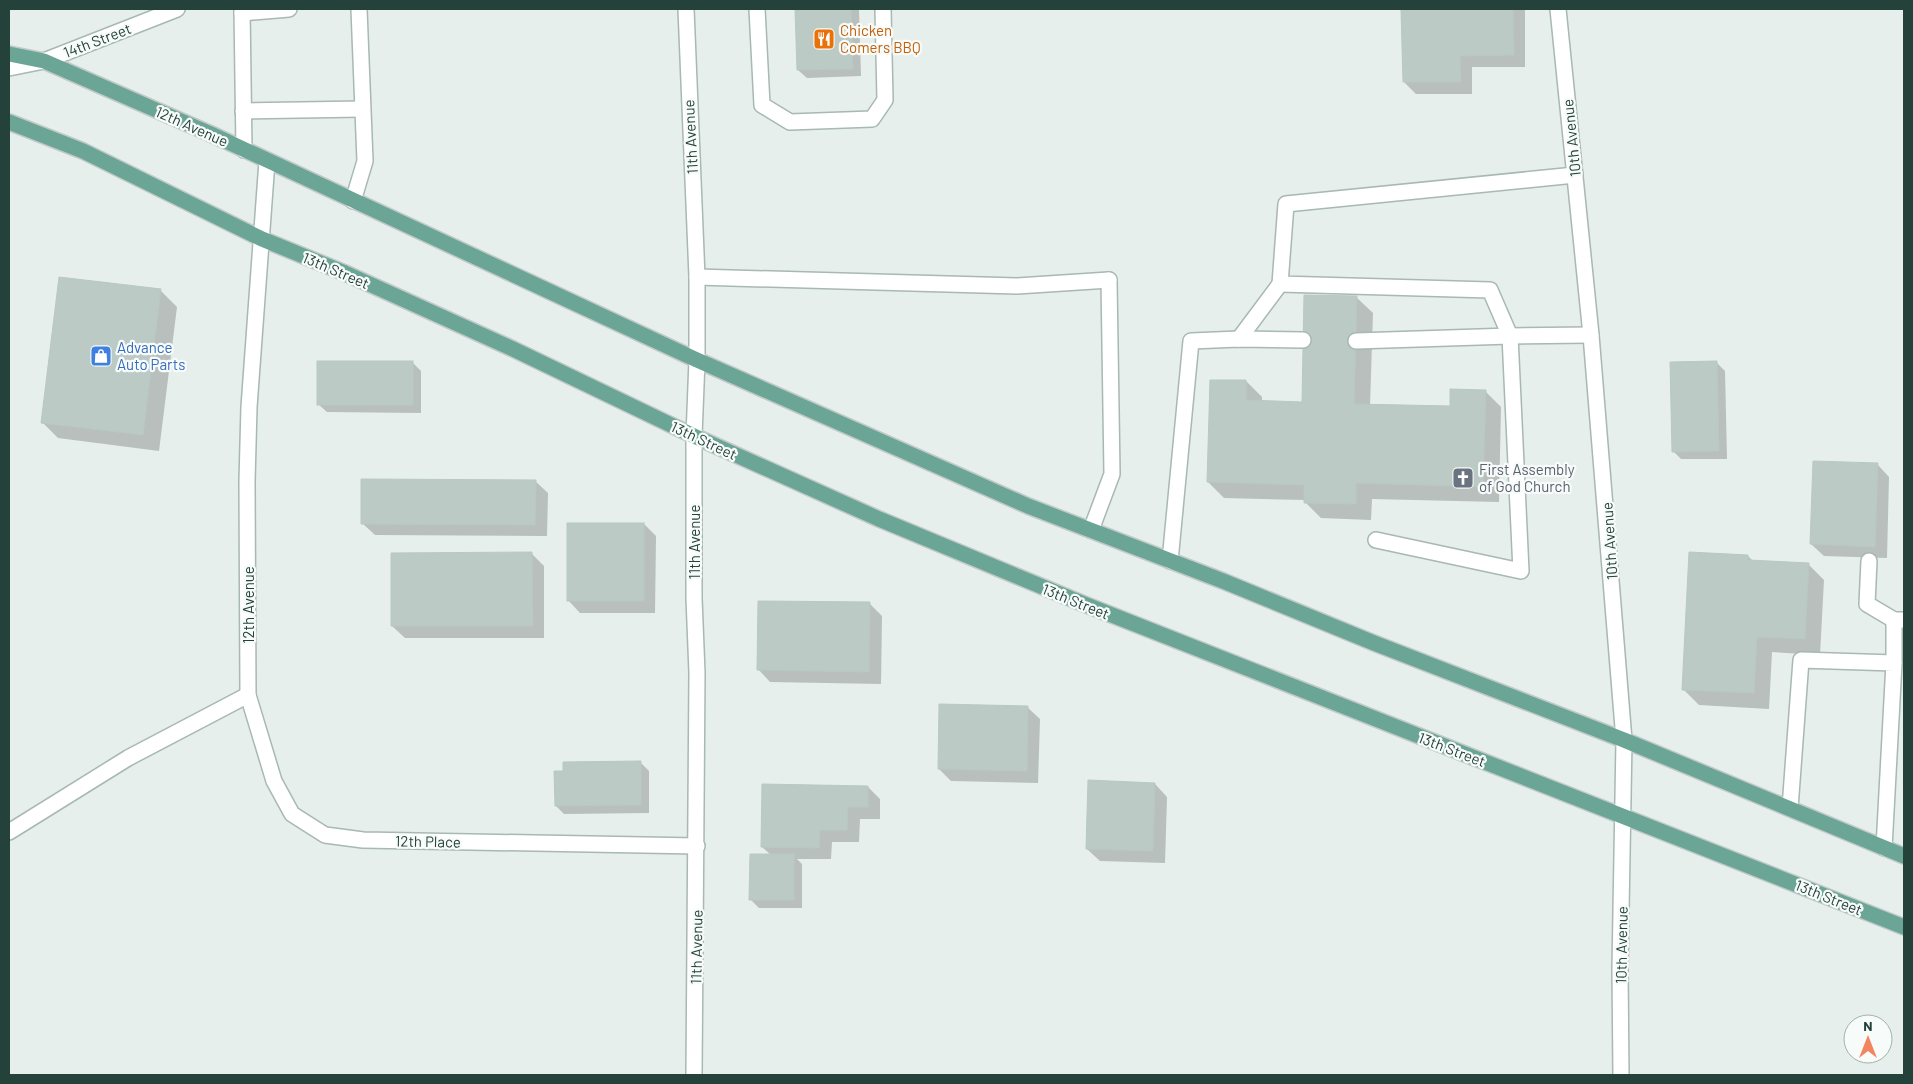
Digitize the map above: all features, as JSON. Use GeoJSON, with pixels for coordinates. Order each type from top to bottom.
{"type":"FeatureCollection","features":[{"type":"Feature","properties":{"kind":"main road","name":"14th Street"},"geometry":{"type":"LineString","coordinates":[[9,54],[44,61]]}},
{"type":"Feature","properties":{"kind":"main road","name":"12th Avenue"},"geometry":{"type":"LineString","coordinates":[[44,61],[267,161]]}},
{"type":"Feature","properties":{"kind":"main road"},"geometry":{"type":"LineString","coordinates":[[9,122],[83,150],[262,239]]}},
{"type":"Feature","properties":{"kind":"main road"},"geometry":{"type":"LineString","coordinates":[[267,161],[697,360],[1028,506],[1624,740],[1904,856]]}},
{"type":"Feature","properties":{"kind":"main road","name":"13th Street"},"geometry":{"type":"LineString","coordinates":[[262,239],[354,277],[504,345],[694,436],[879,519],[1084,604],[1904,927]]}},
{"type":"Feature","properties":{"kind":"street","name":"14th Street"},"geometry":{"type":"LineString","coordinates":[[9,68],[44,61],[177,9]]}},
{"type":"Feature","properties":{"kind":"street"},"geometry":{"type":"LineString","coordinates":[[244,150],[242,11],[289,9]]}},
{"type":"Feature","properties":{"kind":"street"},"geometry":{"type":"LineString","coordinates":[[354,201],[364,162],[359,9]]}},
{"type":"Feature","properties":{"kind":"street","name":"11th Avenue"},"geometry":{"type":"LineString","coordinates":[[686,9],[697,277],[697,360],[694,436],[697,846],[694,1075]]}},
{"type":"Feature","properties":{"kind":"street"},"geometry":{"type":"LineString","coordinates":[[757,9],[762,105],[790,122],[872,119],[885,100],[883,9]]}},
{"type":"Feature","properties":{"kind":"street","name":"10th Avenue"},"geometry":{"type":"LineString","coordinates":[[1558,9],[1591,335],[1624,740],[1620,969],[1621,1075]]}},
{"type":"Feature","properties":{"kind":"street"},"geometry":{"type":"LineString","coordinates":[[243,111],[362,109]]}},
{"type":"Feature","properties":{"kind":"street","name":"12th Avenue"},"geometry":{"type":"LineString","coordinates":[[248,695],[247,481],[249,407],[267,161]]}},
{"type":"Feature","properties":{"kind":"street"},"geometry":{"type":"LineString","coordinates":[[1239,339],[1280,284],[1286,204],[1575,175]]}},
{"type":"Feature","properties":{"kind":"street"},"geometry":{"type":"LineString","coordinates":[[697,277],[1017,286],[1109,280],[1112,474],[1091,530]]}},
{"type":"Feature","properties":{"kind":"street"},"geometry":{"type":"LineString","coordinates":[[1280,284],[1490,290],[1510,336],[1521,571],[1376,540]]}},
{"type":"Feature","properties":{"kind":"street"},"geometry":{"type":"LineString","coordinates":[[1356,341],[1591,335]]}},
{"type":"Feature","properties":{"kind":"street"},"geometry":{"type":"LineString","coordinates":[[1170,561],[1191,341],[1239,339],[1304,340]]}},
{"type":"Feature","properties":{"kind":"street"},"geometry":{"type":"LineString","coordinates":[[1869,561],[1867,604],[1899,620],[1894,663],[1884,848]]}},
{"type":"Feature","properties":{"kind":"street"},"geometry":{"type":"LineString","coordinates":[[1790,808],[1801,660],[1894,663]]}},
{"type":"Feature","properties":{"kind":"street"},"geometry":{"type":"LineString","coordinates":[[9,832],[128,758],[248,695]]}},
{"type":"Feature","properties":{"kind":"street","name":"12th Place"},"geometry":{"type":"LineString","coordinates":[[248,695],[274,781],[292,814],[325,835],[363,840],[697,846]]}},
{"type":"Feature","properties":{"kind":"building","name":"Chicken Comers BBQ"},"geometry":{"type":"Polygon","coordinates":[[[795,9],[851,9],[853,69],[797,70],[795,9]]]}},
{"type":"Feature","properties":{"kind":"building"},"geometry":{"type":"Polygon","coordinates":[[[1401,9],[1513,9],[1514,55],[1460,56],[1461,82],[1403,82],[1401,9]]]}},
{"type":"Feature","properties":{"kind":"building","name":"Advance Auto Parts"},"geometry":{"type":"Polygon","coordinates":[[[59,277],[161,289],[143,435],[41,423],[59,277]]]}},
{"type":"Feature","properties":{"kind":"building"},"geometry":{"type":"Polygon","coordinates":[[[1304,295],[1357,296],[1354,404],[1450,406],[1450,389],[1486,390],[1483,487],[1356,483],[1356,504],[1304,503],[1304,485],[1207,482],[1210,380],[1246,380],[1246,400],[1302,402],[1304,295]]]}},
{"type":"Feature","properties":{"kind":"building"},"geometry":{"type":"Polygon","coordinates":[[[317,361],[413,361],[413,405],[317,405],[317,361]]]}},
{"type":"Feature","properties":{"kind":"building"},"geometry":{"type":"Polygon","coordinates":[[[1717,361],[1719,451],[1672,452],[1670,362],[1717,361]]]}},
{"type":"Feature","properties":{"kind":"building"},"geometry":{"type":"Polygon","coordinates":[[[1813,461],[1878,463],[1875,547],[1810,544],[1813,461]]]}},
{"type":"Feature","properties":{"kind":"building"},"geometry":{"type":"Polygon","coordinates":[[[361,479],[536,480],[535,525],[361,524],[361,479]]]}},
{"type":"Feature","properties":{"kind":"building"},"geometry":{"type":"Polygon","coordinates":[[[567,523],[644,523],[644,601],[567,601],[567,523]]]}},
{"type":"Feature","properties":{"kind":"building"},"geometry":{"type":"Polygon","coordinates":[[[532,552],[533,626],[391,626],[391,553],[532,552]]]}},
{"type":"Feature","properties":{"kind":"building"},"geometry":{"type":"Polygon","coordinates":[[[1689,552],[1748,555],[1748,560],[1809,563],[1805,639],[1757,637],[1754,693],[1682,690],[1689,552]]]}},
{"type":"Feature","properties":{"kind":"building"},"geometry":{"type":"Polygon","coordinates":[[[758,601],[870,602],[869,672],[757,670],[758,601]]]}},
{"type":"Feature","properties":{"kind":"building"},"geometry":{"type":"Polygon","coordinates":[[[939,704],[1028,706],[1027,771],[938,769],[939,704]]]}},
{"type":"Feature","properties":{"kind":"building"},"geometry":{"type":"Polygon","coordinates":[[[641,761],[641,805],[555,806],[554,771],[563,771],[563,762],[641,761]]]}},
{"type":"Feature","properties":{"kind":"building"},"geometry":{"type":"Polygon","coordinates":[[[1088,780],[1155,783],[1153,851],[1086,849],[1088,780]]]}},
{"type":"Feature","properties":{"kind":"building"},"geometry":{"type":"Polygon","coordinates":[[[762,784],[868,786],[868,807],[848,807],[847,830],[820,830],[819,848],[761,847],[762,784]]]}},
{"type":"Feature","properties":{"kind":"building"},"geometry":{"type":"Polygon","coordinates":[[[750,854],[794,854],[794,900],[749,900],[750,854]]]}},
{"type":"Feature","properties":{"kind":"place","name":"Chicken Comers BBQ"},"geometry":{"type":"Point","coordinates":[824,39]}},
{"type":"Feature","properties":{"kind":"place","name":"Advance Auto Parts"},"geometry":{"type":"Point","coordinates":[101,356]}},
{"type":"Feature","properties":{"kind":"place","name":"First Assembly of God Church"},"geometry":{"type":"Point","coordinates":[1463,478]}}]}
